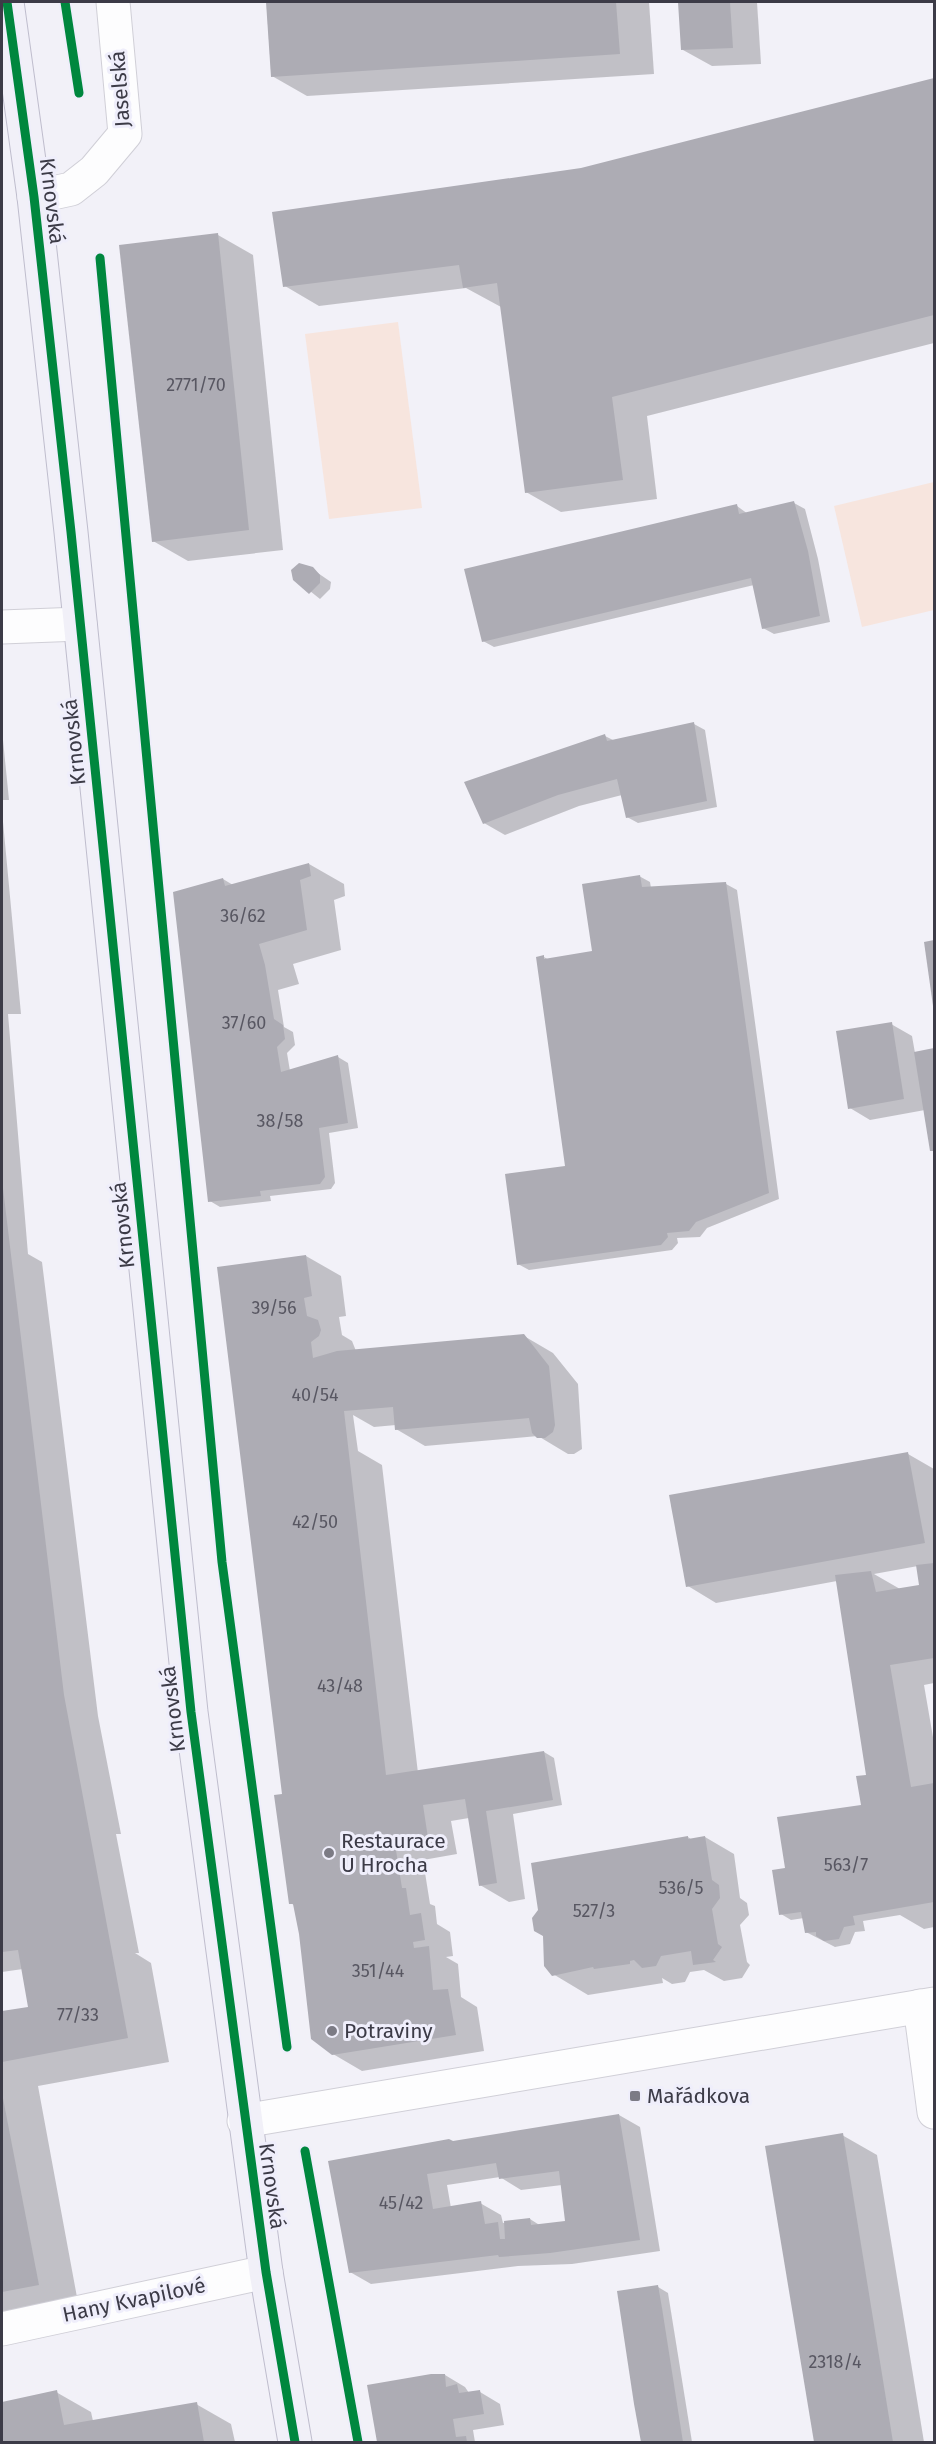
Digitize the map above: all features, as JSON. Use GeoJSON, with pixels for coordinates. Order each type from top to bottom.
{"type":"FeatureCollection","features":[{"type":"Feature","properties":{"kind":"main road","name":"Krnovská"},"geometry":{"type":"LineString","coordinates":[[6,2],[34,197],[191,1712],[244,2121],[266,2272],[295,2442]]}},
{"type":"Feature","properties":{"kind":"street","name":"Jaselská"},"geometry":{"type":"LineString","coordinates":[[34,197],[71,189],[94,171],[125,134],[113,2]]}},
{"type":"Feature","properties":{"kind":"street"},"geometry":{"type":"LineString","coordinates":[[2,627],[80,624]]}},
{"type":"Feature","properties":{"kind":"street"},"geometry":{"type":"LineString","coordinates":[[244,2121],[927,2005],[934,2112]]}},
{"type":"Feature","properties":{"kind":"street","name":"Hany Kvapilové"},"geometry":{"type":"LineString","coordinates":[[2,2329],[266,2272]]}},
{"type":"Feature","properties":{"kind":"shaded area"},"geometry":{"type":"Polygon","coordinates":[[[398,322],[422,508],[329,519],[305,334],[398,322]]]}},
{"type":"Feature","properties":{"kind":"shaded area"},"geometry":{"type":"Polygon","coordinates":[[[934,482],[934,610],[862,627],[834,506],[934,482]]]}},
{"type":"Feature","properties":{"kind":"building"},"geometry":{"type":"Polygon","coordinates":[[[266,2],[616,2],[620,54],[271,77],[266,2]]]}},
{"type":"Feature","properties":{"kind":"building"},"geometry":{"type":"Polygon","coordinates":[[[678,2],[730,2],[733,48],[681,50],[678,2]]]}},
{"type":"Feature","properties":{"kind":"building"},"geometry":{"type":"Polygon","coordinates":[[[934,78],[934,315],[612,397],[623,480],[525,493],[497,283],[463,288],[459,265],[283,287],[272,212],[581,168],[934,78]]]}},
{"type":"Feature","properties":{"kind":"building"},"geometry":{"type":"Polygon","coordinates":[[[218,233],[249,530],[152,542],[119,245],[218,233]]]}},
{"type":"Feature","properties":{"kind":"building"},"geometry":{"type":"Polygon","coordinates":[[[794,501],[808,551],[820,616],[762,629],[751,578],[482,642],[464,569],[737,504],[739,514],[794,501]]]}},
{"type":"Feature","properties":{"kind":"building"},"geometry":{"type":"Polygon","coordinates":[[[299,563],[313,567],[320,575],[320,583],[309,594],[293,580],[291,570],[299,563]]]}},
{"type":"Feature","properties":{"kind":"building"},"geometry":{"type":"Polygon","coordinates":[[[694,722],[707,801],[626,818],[617,779],[558,795],[483,824],[464,782],[605,734],[607,741],[694,722]]]}},
{"type":"Feature","properties":{"kind":"building"},"geometry":{"type":"Polygon","coordinates":[[[309,863],[311,876],[300,880],[307,930],[259,944],[274,1019],[283,1025],[285,1039],[277,1047],[281,1072],[338,1055],[348,1123],[319,1128],[325,1177],[320,1184],[260,1191],[261,1196],[208,1202],[173,892],[223,878],[225,886],[309,863]]]}},
{"type":"Feature","properties":{"kind":"building"},"geometry":{"type":"Polygon","coordinates":[[[640,875],[642,887],[726,882],[769,1193],[696,1222],[689,1231],[667,1233],[668,1237],[661,1245],[517,1265],[505,1174],[565,1166],[536,957],[544,955],[544,959],[592,951],[582,884],[640,875]]]}},
{"type":"Feature","properties":{"kind":"building"},"geometry":{"type":"Polygon","coordinates":[[[934,940],[934,1006],[933,1006],[924,942],[934,940]]]}},
{"type":"Feature","properties":{"kind":"building"},"geometry":{"type":"Polygon","coordinates":[[[892,1022],[904,1099],[848,1109],[836,1031],[892,1022]]]}},
{"type":"Feature","properties":{"kind":"building"},"geometry":{"type":"Polygon","coordinates":[[[934,1048],[934,1151],[930,1151],[914,1052],[934,1048]]]}},
{"type":"Feature","properties":{"kind":"building"},"geometry":{"type":"Polygon","coordinates":[[[2,1180],[64,1695],[128,2038],[2,2062],[2,2011],[28,2007],[18,1950],[2,1952],[2,1180]]]}},
{"type":"Feature","properties":{"kind":"building"},"geometry":{"type":"Polygon","coordinates":[[[306,1255],[312,1296],[304,1298],[307,1316],[318,1320],[321,1330],[319,1336],[311,1342],[313,1358],[337,1351],[524,1334],[549,1366],[555,1425],[553,1432],[545,1438],[537,1438],[532,1433],[529,1418],[395,1430],[393,1407],[344,1411],[386,1775],[544,1751],[553,1800],[486,1811],[497,1883],[479,1886],[465,1799],[423,1805],[428,1838],[395,1844],[402,1888],[406,1888],[410,1915],[421,1913],[425,1940],[413,1942],[414,1948],[429,1946],[433,1990],[448,1989],[456,2035],[332,2055],[311,2039],[299,1934],[293,1904],[289,1904],[274,1795],[282,1794],[217,1267],[306,1255]]]}},
{"type":"Feature","properties":{"kind":"building"},"geometry":{"type":"Polygon","coordinates":[[[908,1452],[925,1543],[686,1587],[669,1495],[908,1452]]]}},
{"type":"Feature","properties":{"kind":"building"},"geometry":{"type":"Polygon","coordinates":[[[934,1563],[934,1658],[890,1665],[911,1787],[934,1783],[934,1902],[853,1916],[855,1925],[844,1927],[839,1939],[824,1941],[816,1936],[816,1932],[805,1933],[801,1912],[779,1915],[772,1870],[785,1868],[777,1817],[861,1805],[856,1776],[866,1775],[835,1575],[871,1571],[876,1592],[919,1585],[916,1565],[934,1563]]]}},
{"type":"Feature","properties":{"kind":"building"},"geometry":{"type":"Polygon","coordinates":[[[688,1836],[688,1839],[705,1836],[712,1880],[719,1885],[720,1898],[712,1909],[718,1944],[722,1947],[713,1960],[716,1962],[693,1965],[691,1951],[661,1956],[656,1966],[642,1968],[634,1960],[630,1961],[630,1964],[594,1969],[593,1967],[552,1976],[544,1966],[543,1936],[534,1931],[532,1918],[538,1910],[531,1863],[688,1836]]]}},
{"type":"Feature","properties":{"kind":"building"},"geometry":{"type":"Polygon","coordinates":[[[2,2093],[39,2285],[2,2292],[2,2093]]]}},
{"type":"Feature","properties":{"kind":"building"},"geometry":{"type":"Polygon","coordinates":[[[619,2114],[640,2240],[550,2253],[499,2257],[498,2255],[349,2273],[328,2161],[449,2139],[453,2141],[619,2114]],[[496,2163],[427,2174],[433,2209],[481,2201],[485,2224],[498,2222],[500,2239],[505,2239],[504,2221],[530,2218],[531,2225],[565,2221],[559,2171],[499,2179],[496,2163]]]}},
{"type":"Feature","properties":{"kind":"building"},"geometry":{"type":"Polygon","coordinates":[[[843,2133],[893,2442],[814,2442],[765,2146],[843,2133]]]}},
{"type":"Feature","properties":{"kind":"building"},"geometry":{"type":"Polygon","coordinates":[[[658,2285],[683,2442],[641,2442],[634,2404],[617,2291],[658,2285]]]}},
{"type":"Feature","properties":{"kind":"building"},"geometry":{"type":"Polygon","coordinates":[[[431,2374],[445,2374],[446,2387],[457,2384],[459,2393],[480,2390],[484,2414],[453,2419],[456,2437],[466,2436],[467,2442],[377,2442],[367,2385],[431,2374]]]}},
{"type":"Feature","properties":{"kind":"building"},"geometry":{"type":"Polygon","coordinates":[[[57,2390],[64,2425],[197,2402],[204,2442],[2,2442],[2,2402],[57,2390]]]}},
{"type":"Feature","properties":{"kind":"cycle path"},"geometry":{"type":"LineString","coordinates":[[7,2],[34,197],[71,532],[191,1712],[266,2272],[295,2442]]}},
{"type":"Feature","properties":{"kind":"cycle path"},"geometry":{"type":"LineString","coordinates":[[65,2],[79,93]]}},
{"type":"Feature","properties":{"kind":"cycle path"},"geometry":{"type":"LineString","coordinates":[[100,258],[222,1562],[287,2047]]}},
{"type":"Feature","properties":{"kind":"cycle path"},"geometry":{"type":"LineString","coordinates":[[305,2151],[358,2442]]}},
{"type":"Feature","properties":{"kind":"place","name":"Restaurace U Hrocha"},"geometry":{"type":"Point","coordinates":[329,1853]}},
{"type":"Feature","properties":{"kind":"place","name":"Potraviny"},"geometry":{"type":"Point","coordinates":[332,2031]}},
{"type":"Feature","properties":{"kind":"place","name":"Mařádkova"},"geometry":{"type":"Point","coordinates":[635,2096]}}]}
